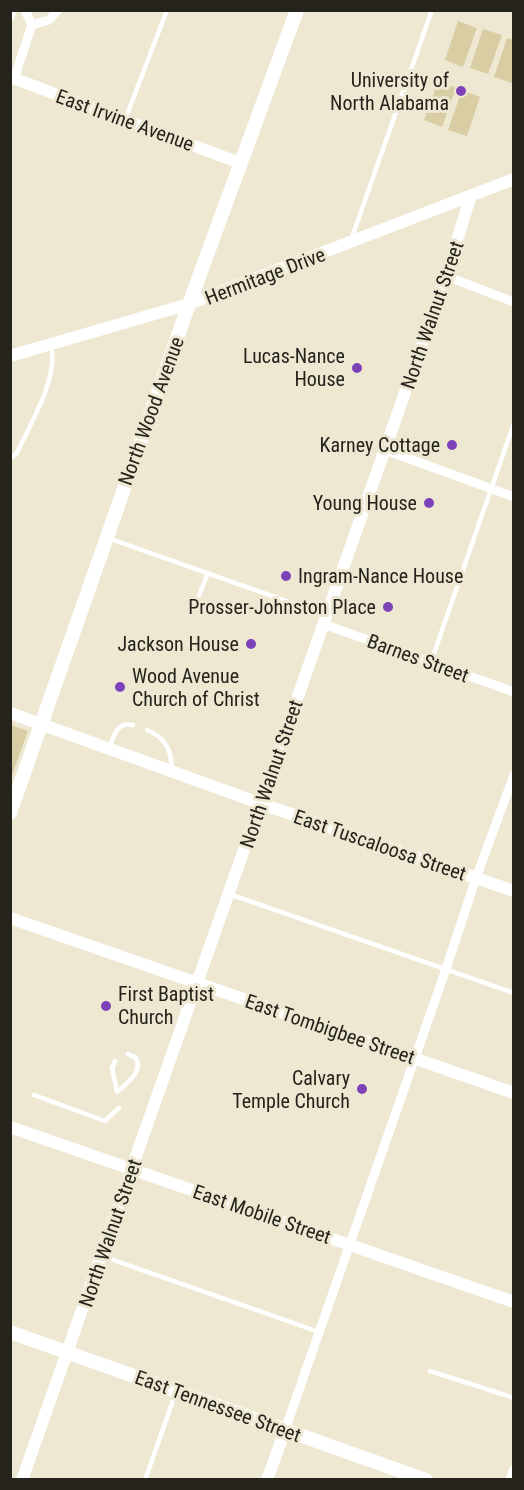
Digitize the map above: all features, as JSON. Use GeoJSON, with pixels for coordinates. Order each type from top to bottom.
{"type":"FeatureCollection","features":[{"type":"Feature","properties":{"kind":"main road","name":"North Wood Avenue"},"geometry":{"type":"LineString","coordinates":[[10,813],[189,304],[297,10]]}},
{"type":"Feature","properties":{"kind":"main road","name":"East Tennessee Street"},"geometry":{"type":"LineString","coordinates":[[10,1332],[422,1479]]}},
{"type":"Feature","properties":{"kind":"street"},"geometry":{"type":"LineString","coordinates":[[32,25],[49,20],[58,10]]}},
{"type":"Feature","properties":{"kind":"street"},"geometry":{"type":"LineString","coordinates":[[12,82],[32,25],[24,11]]}},
{"type":"Feature","properties":{"kind":"street","name":"East Irvine Avenue"},"geometry":{"type":"LineString","coordinates":[[12,82],[240,162]]}},
{"type":"Feature","properties":{"kind":"street","name":"Hermitage Drive"},"geometry":{"type":"LineString","coordinates":[[10,356],[189,304],[350,244],[513,179]]}},
{"type":"Feature","properties":{"kind":"street","name":"North Walnut Street"},"geometry":{"type":"LineString","coordinates":[[22,1479],[262,804],[324,619],[446,276],[471,195]]}},
{"type":"Feature","properties":{"kind":"street"},"geometry":{"type":"LineString","coordinates":[[446,276],[513,302]]}},
{"type":"Feature","properties":{"kind":"street"},"geometry":{"type":"LineString","coordinates":[[385,450],[513,497]]}},
{"type":"Feature","properties":{"kind":"street","name":"Barnes Street"},"geometry":{"type":"LineString","coordinates":[[324,619],[431,663],[513,692]]}},
{"type":"Feature","properties":{"kind":"street","name":"East Tuscaloosa Street"},"geometry":{"type":"LineString","coordinates":[[10,713],[513,891]]}},
{"type":"Feature","properties":{"kind":"street"},"geometry":{"type":"LineString","coordinates":[[267,1479],[513,775]]}},
{"type":"Feature","properties":{"kind":"street","name":"East Tombigbee Street"},"geometry":{"type":"LineString","coordinates":[[10,918],[513,1093]]}},
{"type":"Feature","properties":{"kind":"street","name":"East Mobile Street"},"geometry":{"type":"LineString","coordinates":[[10,1127],[513,1302]]}},
{"type":"Feature","properties":{"kind":"street"},"geometry":{"type":"LineString","coordinates":[[510,1479],[513,1468]]}},
{"type":"Feature","properties":{"kind":"lane"},"geometry":{"type":"LineString","coordinates":[[10,21],[15,10]]}},
{"type":"Feature","properties":{"kind":"lane"},"geometry":{"type":"LineString","coordinates":[[125,120],[167,10]]}},
{"type":"Feature","properties":{"kind":"lane"},"geometry":{"type":"LineString","coordinates":[[350,244],[432,10]]}},
{"type":"Feature","properties":{"kind":"lane"},"geometry":{"type":"LineString","coordinates":[[10,459],[17,453],[50,378],[53,354],[51,344]]}},
{"type":"Feature","properties":{"kind":"lane"},"geometry":{"type":"LineString","coordinates":[[431,663],[513,423]]}},
{"type":"Feature","properties":{"kind":"lane"},"geometry":{"type":"LineString","coordinates":[[106,538],[208,573],[324,619]]}},
{"type":"Feature","properties":{"kind":"lane"},"geometry":{"type":"LineString","coordinates":[[196,603],[208,573]]}},
{"type":"Feature","properties":{"kind":"lane"},"geometry":{"type":"LineString","coordinates":[[108,749],[119,727],[124,724],[133,725]]}},
{"type":"Feature","properties":{"kind":"lane"},"geometry":{"type":"LineString","coordinates":[[147,730],[163,739],[171,751],[172,772]]}},
{"type":"Feature","properties":{"kind":"lane"},"geometry":{"type":"LineString","coordinates":[[229,894],[513,993]]}},
{"type":"Feature","properties":{"kind":"lane"},"geometry":{"type":"LineString","coordinates":[[115,1061],[112,1068],[117,1092],[138,1068],[136,1058],[128,1054]]}},
{"type":"Feature","properties":{"kind":"lane"},"geometry":{"type":"LineString","coordinates":[[34,1095],[105,1121],[119,1108]]}},
{"type":"Feature","properties":{"kind":"lane"},"geometry":{"type":"LineString","coordinates":[[102,1256],[320,1332]]}},
{"type":"Feature","properties":{"kind":"lane"},"geometry":{"type":"LineString","coordinates":[[430,1371],[513,1398]]}},
{"type":"Feature","properties":{"kind":"lane"},"geometry":{"type":"LineString","coordinates":[[145,1479],[176,1391]]}},
{"type":"Feature","properties":{"kind":"shaded area"},"geometry":{"type":"Polygon","coordinates":[[[458,21],[477,28],[463,67],[445,60],[458,21]]]}},
{"type":"Feature","properties":{"kind":"shaded area"},"geometry":{"type":"Polygon","coordinates":[[[483,29],[502,35],[488,74],[470,68],[483,29]]]}},
{"type":"Feature","properties":{"kind":"shaded area"},"geometry":{"type":"Polygon","coordinates":[[[507,38],[513,40],[512,83],[494,77],[507,38]]]}},
{"type":"Feature","properties":{"kind":"shaded area"},"geometry":{"type":"Polygon","coordinates":[[[438,81],[456,88],[442,127],[424,120],[438,81]]]}},
{"type":"Feature","properties":{"kind":"shaded area"},"geometry":{"type":"Polygon","coordinates":[[[462,90],[480,97],[467,136],[448,130],[462,90]]]}},
{"type":"Feature","properties":{"kind":"shaded area"},"geometry":{"type":"Polygon","coordinates":[[[10,725],[28,731],[11,778],[10,725]]]}},
{"type":"Feature","properties":{"kind":"place","name":"University of North Alabama"},"geometry":{"type":"Point","coordinates":[461,91]}},
{"type":"Feature","properties":{"kind":"place","name":"Lucas-Nance House"},"geometry":{"type":"Point","coordinates":[357,368]}},
{"type":"Feature","properties":{"kind":"place","name":"Karney Cottage"},"geometry":{"type":"Point","coordinates":[452,445]}},
{"type":"Feature","properties":{"kind":"place","name":"Young House"},"geometry":{"type":"Point","coordinates":[429,503]}},
{"type":"Feature","properties":{"kind":"place","name":"Ingram-Nance House"},"geometry":{"type":"Point","coordinates":[286,576]}},
{"type":"Feature","properties":{"kind":"place","name":"Prosser-Johnston Place"},"geometry":{"type":"Point","coordinates":[388,607]}},
{"type":"Feature","properties":{"kind":"place","name":"Jackson House"},"geometry":{"type":"Point","coordinates":[251,644]}},
{"type":"Feature","properties":{"kind":"place","name":"Wood Avenue Church of Christ"},"geometry":{"type":"Point","coordinates":[120,687]}},
{"type":"Feature","properties":{"kind":"place","name":"First Baptist Church"},"geometry":{"type":"Point","coordinates":[106,1006]}},
{"type":"Feature","properties":{"kind":"place","name":"Calvary Temple Church"},"geometry":{"type":"Point","coordinates":[362,1089]}}]}
